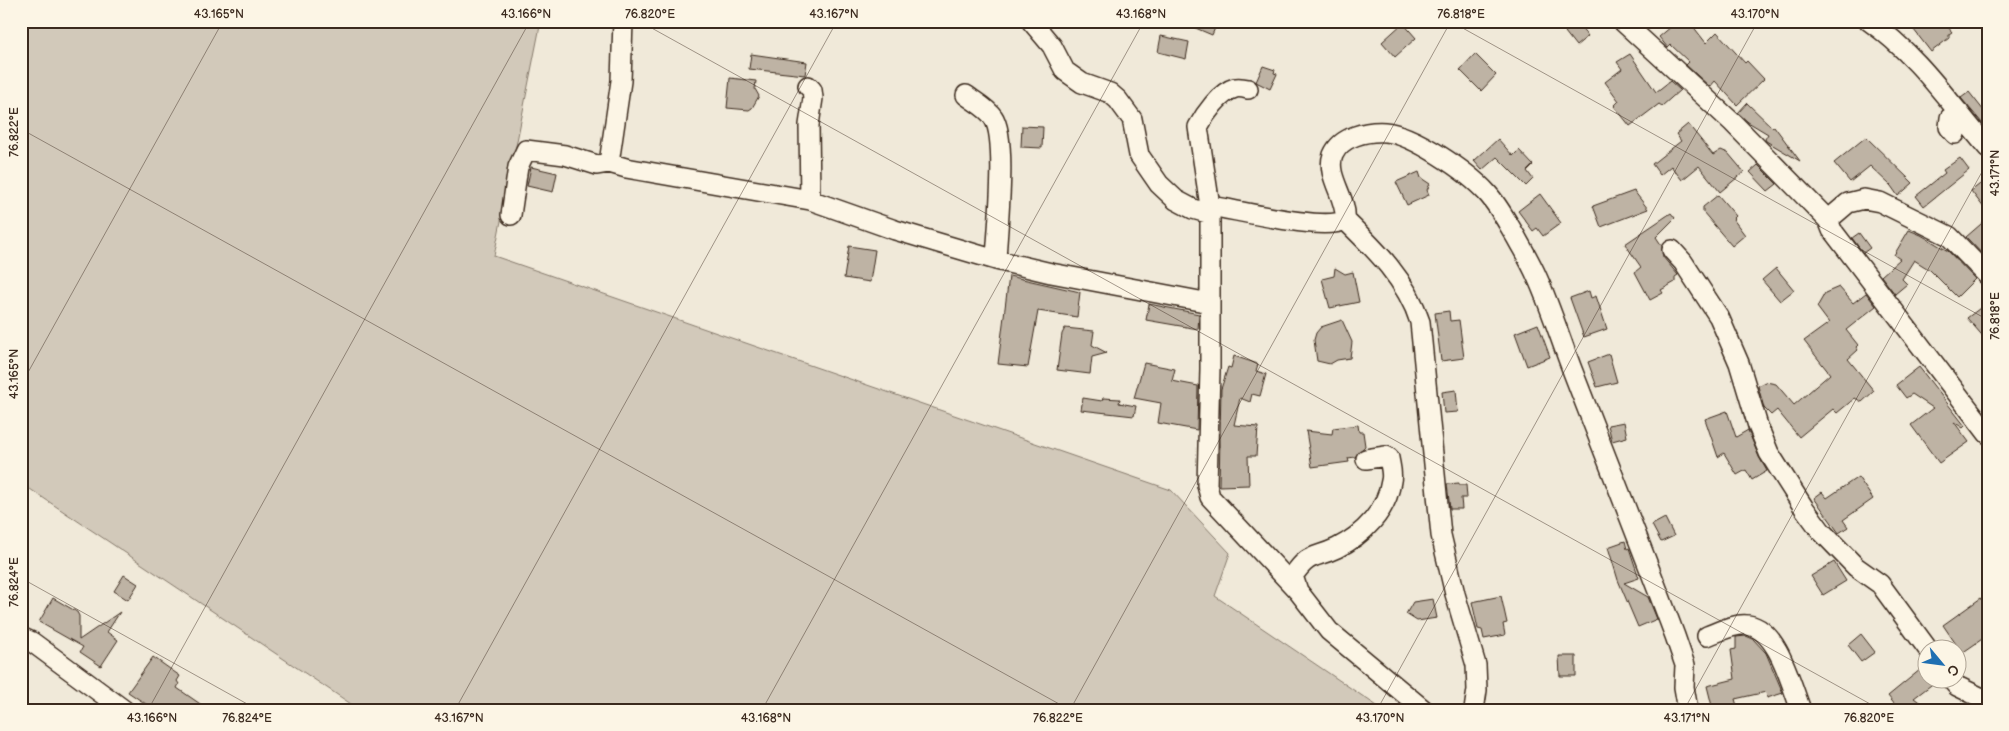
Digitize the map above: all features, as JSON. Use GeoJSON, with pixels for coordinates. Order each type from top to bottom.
{"type":"FeatureCollection","features":[{"type":"Feature","properties":{"kind":"street"},"geometry":{"type":"LineString","coordinates":[[609,163],[621,81],[623,21]]}},
{"type":"Feature","properties":{"kind":"street"},"geometry":{"type":"LineString","coordinates":[[1031,21],[1052,46],[1064,71],[1082,83],[1110,93],[1118,100],[1132,119],[1139,155],[1159,184],[1176,200],[1193,209],[1302,222],[1335,225],[1345,220]]}},
{"type":"Feature","properties":{"kind":"street"},"geometry":{"type":"LineString","coordinates":[[1622,21],[1732,122],[1828,220],[1832,230],[1988,434]]}},
{"type":"Feature","properties":{"kind":"street"},"geometry":{"type":"LineString","coordinates":[[1869,21],[1890,35],[1942,91],[1988,148]]}},
{"type":"Feature","properties":{"kind":"street"},"geometry":{"type":"LineString","coordinates":[[808,86],[812,90],[813,98],[809,125],[810,200]]}},
{"type":"Feature","properties":{"kind":"street"},"geometry":{"type":"LineString","coordinates":[[1248,89],[1236,88],[1226,94],[1204,116],[1198,127],[1211,210],[1206,474],[1210,497],[1298,591],[1329,630],[1424,710]]}},
{"type":"Feature","properties":{"kind":"street"},"geometry":{"type":"LineString","coordinates":[[966,95],[992,116],[997,126],[1000,168],[996,260]]}},
{"type":"Feature","properties":{"kind":"street"},"geometry":{"type":"LineString","coordinates":[[1955,134],[1949,127],[1950,118],[1959,112]]}},
{"type":"Feature","properties":{"kind":"street"},"geometry":{"type":"LineString","coordinates":[[1474,710],[1478,690],[1476,665],[1450,575],[1441,535],[1420,322],[1410,299],[1395,274],[1345,220],[1344,206],[1332,167],[1332,157],[1337,147],[1355,136],[1377,132],[1389,133],[1402,135],[1417,142],[1444,159],[1487,192],[1504,217],[1537,276],[1675,636],[1685,665],[1684,687],[1688,710]]}},
{"type":"Feature","properties":{"kind":"street"},"geometry":{"type":"LineString","coordinates":[[510,215],[518,167],[526,150],[565,155],[597,165],[609,163],[662,175],[810,200],[903,233],[996,260],[1051,273],[1210,303]]}},
{"type":"Feature","properties":{"kind":"street"},"geometry":{"type":"LineString","coordinates":[[1828,220],[1848,203],[1864,199],[1880,202],[1949,236],[1988,276]]}},
{"type":"Feature","properties":{"kind":"street"},"geometry":{"type":"LineString","coordinates":[[1672,250],[1683,262],[1719,317],[1739,364],[1758,426],[1769,453],[1804,508],[1821,531],[1856,567],[1880,584],[1920,638]]}},
{"type":"Feature","properties":{"kind":"street"},"geometry":{"type":"LineString","coordinates":[[1298,591],[1293,576],[1302,563],[1351,541],[1373,522],[1388,493],[1392,479],[1389,458],[1386,456],[1366,459]]}},
{"type":"Feature","properties":{"kind":"street"},"geometry":{"type":"LineString","coordinates":[[1707,636],[1726,629],[1748,625],[1763,631],[1776,645],[1801,710]]}},
{"type":"Feature","properties":{"kind":"street"},"geometry":{"type":"LineString","coordinates":[[21,637],[32,642],[124,710]]}},
{"type":"Feature","properties":{"kind":"street"},"geometry":{"type":"LineString","coordinates":[[1962,688],[1988,700]]}},
{"type":"Feature","properties":{"kind":"shaded area"},"geometry":{"type":"Polygon","coordinates":[[[21,21],[541,21],[494,256],[1171,490],[1230,553],[1215,596],[1383,710],[360,710],[21,483],[21,21]]]}},
{"type":"Feature","properties":{"kind":"building"},"geometry":{"type":"Polygon","coordinates":[[[1179,21],[1218,21],[1212,35],[1179,21]]]}},
{"type":"Feature","properties":{"kind":"building"},"geometry":{"type":"Polygon","coordinates":[[[1678,21],[1689,21],[1706,43],[1717,32],[1745,63],[1747,61],[1764,79],[1737,105],[1715,81],[1710,87],[1686,65],[1689,62],[1671,45],[1668,48],[1659,37],[1678,21]]]}},
{"type":"Feature","properties":{"kind":"building"},"geometry":{"type":"Polygon","coordinates":[[[1907,21],[1943,21],[1952,32],[1949,34],[1949,38],[1931,52],[1907,21]]]}},
{"type":"Feature","properties":{"kind":"building"},"geometry":{"type":"Polygon","coordinates":[[[1577,22],[1588,36],[1576,46],[1565,32],[1577,22]]]}},
{"type":"Feature","properties":{"kind":"building"},"geometry":{"type":"Polygon","coordinates":[[[1403,23],[1416,38],[1395,57],[1382,42],[1403,23]]]}},
{"type":"Feature","properties":{"kind":"building"},"geometry":{"type":"Polygon","coordinates":[[[1161,36],[1189,42],[1186,59],[1158,52],[1161,36]]]}},
{"type":"Feature","properties":{"kind":"building"},"geometry":{"type":"Polygon","coordinates":[[[751,54],[807,62],[805,75],[749,69],[751,54]]]}},
{"type":"Feature","properties":{"kind":"building"},"geometry":{"type":"Polygon","coordinates":[[[1475,54],[1496,75],[1481,91],[1460,70],[1475,54]]]}},
{"type":"Feature","properties":{"kind":"building"},"geometry":{"type":"Polygon","coordinates":[[[1630,54],[1656,92],[1670,81],[1680,90],[1662,106],[1659,104],[1630,126],[1614,106],[1619,101],[1605,82],[1622,69],[1617,62],[1630,54]]]}},
{"type":"Feature","properties":{"kind":"building"},"geometry":{"type":"Polygon","coordinates":[[[1263,66],[1275,70],[1274,73],[1277,74],[1270,89],[1256,82],[1263,66]]]}},
{"type":"Feature","properties":{"kind":"building"},"geometry":{"type":"Polygon","coordinates":[[[730,78],[756,81],[755,89],[759,96],[749,110],[727,108],[730,78]]]}},
{"type":"Feature","properties":{"kind":"building"},"geometry":{"type":"Polygon","coordinates":[[[1969,92],[1988,116],[1988,130],[1961,98],[1969,92]]]}},
{"type":"Feature","properties":{"kind":"building"},"geometry":{"type":"Polygon","coordinates":[[[1747,103],[1773,128],[1774,126],[1800,161],[1766,141],[1765,139],[1768,134],[1748,122],[1738,113],[1747,103]]]}},
{"type":"Feature","properties":{"kind":"building"},"geometry":{"type":"Polygon","coordinates":[[[1688,124],[1713,155],[1721,150],[1728,153],[1744,172],[1720,192],[1699,166],[1682,180],[1671,166],[1660,175],[1652,164],[1681,141],[1676,134],[1688,124]]]}},
{"type":"Feature","properties":{"kind":"building"},"geometry":{"type":"Polygon","coordinates":[[[1022,126],[1043,127],[1042,148],[1021,147],[1022,126]]]}},
{"type":"Feature","properties":{"kind":"building"},"geometry":{"type":"Polygon","coordinates":[[[1866,137],[1913,183],[1898,196],[1891,186],[1870,166],[1850,182],[1834,163],[1866,137]]]}},
{"type":"Feature","properties":{"kind":"building"},"geometry":{"type":"Polygon","coordinates":[[[1498,139],[1513,156],[1519,150],[1533,165],[1527,171],[1533,179],[1526,186],[1497,157],[1482,170],[1474,161],[1498,139]]]}},
{"type":"Feature","properties":{"kind":"building"},"geometry":{"type":"Polygon","coordinates":[[[1960,158],[1969,170],[1924,206],[1916,196],[1945,173],[1943,170],[1960,158]]]}},
{"type":"Feature","properties":{"kind":"building"},"geometry":{"type":"Polygon","coordinates":[[[1758,165],[1777,184],[1768,191],[1750,172],[1758,165]]]}},
{"type":"Feature","properties":{"kind":"building"},"geometry":{"type":"Polygon","coordinates":[[[531,167],[557,173],[553,192],[527,186],[531,167]]]}},
{"type":"Feature","properties":{"kind":"building"},"geometry":{"type":"Polygon","coordinates":[[[1419,172],[1421,178],[1430,184],[1427,190],[1429,195],[1407,205],[1396,182],[1419,172]]]}},
{"type":"Feature","properties":{"kind":"building"},"geometry":{"type":"Polygon","coordinates":[[[1988,178],[1988,213],[1971,191],[1988,178]]]}},
{"type":"Feature","properties":{"kind":"building"},"geometry":{"type":"Polygon","coordinates":[[[1634,191],[1648,209],[1601,227],[1593,206],[1634,191]]]}},
{"type":"Feature","properties":{"kind":"building"},"geometry":{"type":"Polygon","coordinates":[[[1540,194],[1561,223],[1543,236],[1537,228],[1533,231],[1518,211],[1540,194]]]}},
{"type":"Feature","properties":{"kind":"building"},"geometry":{"type":"Polygon","coordinates":[[[1718,195],[1736,216],[1733,219],[1745,235],[1732,246],[1703,212],[1703,207],[1718,195]]]}},
{"type":"Feature","properties":{"kind":"building"},"geometry":{"type":"Polygon","coordinates":[[[1671,213],[1675,218],[1656,237],[1662,246],[1663,257],[1678,275],[1675,277],[1675,282],[1661,290],[1663,293],[1650,300],[1635,272],[1641,267],[1625,244],[1671,213]]]}},
{"type":"Feature","properties":{"kind":"building"},"geometry":{"type":"Polygon","coordinates":[[[1988,218],[1988,260],[1966,237],[1988,218]]]}},
{"type":"Feature","properties":{"kind":"building"},"geometry":{"type":"Polygon","coordinates":[[[1909,230],[1948,251],[1975,279],[1957,297],[1930,270],[1914,260],[1902,279],[1907,284],[1895,294],[1881,276],[1900,259],[1894,255],[1909,230]]]}},
{"type":"Feature","properties":{"kind":"building"},"geometry":{"type":"Polygon","coordinates":[[[1859,233],[1870,248],[1863,253],[1852,238],[1859,233]]]}},
{"type":"Feature","properties":{"kind":"building"},"geometry":{"type":"Polygon","coordinates":[[[849,246],[875,250],[870,282],[844,278],[849,246]]]}},
{"type":"Feature","properties":{"kind":"building"},"geometry":{"type":"Polygon","coordinates":[[[1335,268],[1345,274],[1353,272],[1359,302],[1330,308],[1322,279],[1334,276],[1335,268]]]}},
{"type":"Feature","properties":{"kind":"building"},"geometry":{"type":"Polygon","coordinates":[[[1776,268],[1794,290],[1780,301],[1762,280],[1776,268]]]}},
{"type":"Feature","properties":{"kind":"building"},"geometry":{"type":"Polygon","coordinates":[[[1009,276],[1080,292],[1077,317],[1038,311],[1028,367],[998,364],[1009,276]]]}},
{"type":"Feature","properties":{"kind":"building"},"geometry":{"type":"Polygon","coordinates":[[[1839,287],[1853,303],[1866,293],[1876,306],[1846,330],[1858,345],[1856,347],[1858,350],[1848,359],[1874,391],[1862,402],[1855,398],[1837,413],[1833,409],[1799,437],[1777,410],[1771,415],[1764,408],[1758,386],[1766,382],[1776,384],[1794,405],[1830,374],[1804,341],[1829,323],[1817,307],[1825,293],[1839,287]]]}},
{"type":"Feature","properties":{"kind":"building"},"geometry":{"type":"Polygon","coordinates":[[[1589,291],[1591,298],[1596,296],[1607,329],[1584,337],[1570,298],[1589,291]]]}},
{"type":"Feature","properties":{"kind":"building"},"geometry":{"type":"Polygon","coordinates":[[[1988,302],[1988,342],[1967,318],[1988,302]]]}},
{"type":"Feature","properties":{"kind":"building"},"geometry":{"type":"Polygon","coordinates":[[[1149,304],[1199,314],[1198,329],[1146,320],[1149,304]]]}},
{"type":"Feature","properties":{"kind":"building"},"geometry":{"type":"Polygon","coordinates":[[[1449,311],[1450,321],[1459,320],[1464,358],[1441,361],[1435,313],[1449,311]]]}},
{"type":"Feature","properties":{"kind":"building"},"geometry":{"type":"Polygon","coordinates":[[[1342,320],[1352,342],[1350,358],[1337,360],[1330,364],[1317,361],[1314,340],[1316,333],[1321,327],[1342,320]]]}},
{"type":"Feature","properties":{"kind":"building"},"geometry":{"type":"Polygon","coordinates":[[[1538,324],[1550,357],[1527,366],[1515,333],[1538,324]]]}},
{"type":"Feature","properties":{"kind":"building"},"geometry":{"type":"Polygon","coordinates":[[[1065,328],[1094,331],[1092,345],[1107,353],[1092,357],[1090,374],[1057,370],[1062,334],[1065,328]]]}},
{"type":"Feature","properties":{"kind":"building"},"geometry":{"type":"Polygon","coordinates":[[[1609,354],[1617,382],[1597,387],[1588,362],[1609,354]]]}},
{"type":"Feature","properties":{"kind":"building"},"geometry":{"type":"Polygon","coordinates":[[[1234,356],[1258,364],[1256,371],[1266,374],[1260,396],[1252,394],[1250,402],[1240,398],[1234,425],[1258,427],[1256,456],[1248,456],[1249,485],[1219,486],[1221,389],[1228,367],[1231,368],[1234,356]]]}},
{"type":"Feature","properties":{"kind":"building"},"geometry":{"type":"Polygon","coordinates":[[[1144,363],[1175,369],[1172,381],[1198,386],[1197,430],[1158,423],[1161,403],[1134,398],[1144,363]]]}},
{"type":"Feature","properties":{"kind":"building"},"geometry":{"type":"Polygon","coordinates":[[[1919,367],[1965,426],[1963,428],[1954,422],[1969,442],[1939,463],[1911,425],[1933,408],[1912,394],[1906,398],[1896,385],[1919,367]]]}},
{"type":"Feature","properties":{"kind":"building"},"geometry":{"type":"Polygon","coordinates":[[[1456,390],[1458,412],[1444,413],[1442,392],[1456,390]]]}},
{"type":"Feature","properties":{"kind":"building"},"geometry":{"type":"Polygon","coordinates":[[[1083,398],[1102,401],[1103,398],[1120,399],[1119,403],[1136,406],[1134,416],[1081,410],[1083,398]]]}},
{"type":"Feature","properties":{"kind":"building"},"geometry":{"type":"Polygon","coordinates":[[[1727,411],[1736,437],[1748,430],[1767,471],[1752,480],[1746,470],[1737,475],[1724,453],[1718,457],[1705,419],[1727,411]]]}},
{"type":"Feature","properties":{"kind":"building"},"geometry":{"type":"Polygon","coordinates":[[[1624,422],[1627,437],[1612,441],[1608,425],[1624,422]]]}},
{"type":"Feature","properties":{"kind":"building"},"geometry":{"type":"Polygon","coordinates":[[[1358,425],[1359,432],[1363,432],[1365,446],[1355,457],[1348,458],[1349,462],[1312,467],[1306,431],[1332,434],[1333,428],[1358,425]]]}},
{"type":"Feature","properties":{"kind":"building"},"geometry":{"type":"Polygon","coordinates":[[[1858,477],[1873,499],[1843,520],[1848,527],[1839,533],[1814,498],[1822,492],[1827,498],[1858,477]]]}},
{"type":"Feature","properties":{"kind":"building"},"geometry":{"type":"Polygon","coordinates":[[[1459,483],[1459,485],[1466,485],[1467,498],[1461,498],[1462,509],[1450,509],[1447,484],[1459,483]]]}},
{"type":"Feature","properties":{"kind":"building"},"geometry":{"type":"Polygon","coordinates":[[[1665,518],[1674,536],[1661,542],[1652,525],[1665,518]]]}},
{"type":"Feature","properties":{"kind":"building"},"geometry":{"type":"Polygon","coordinates":[[[1625,541],[1639,578],[1624,583],[1648,597],[1657,619],[1638,627],[1618,580],[1608,547],[1625,541]]]}},
{"type":"Feature","properties":{"kind":"building"},"geometry":{"type":"Polygon","coordinates":[[[1834,562],[1846,581],[1823,595],[1811,576],[1834,562]]]}},
{"type":"Feature","properties":{"kind":"building"},"geometry":{"type":"Polygon","coordinates":[[[124,575],[138,584],[128,600],[114,591],[124,575]]]}},
{"type":"Feature","properties":{"kind":"building"},"geometry":{"type":"Polygon","coordinates":[[[1501,596],[1507,623],[1503,624],[1505,635],[1484,639],[1482,630],[1478,629],[1472,602],[1501,596]]]}},
{"type":"Feature","properties":{"kind":"building"},"geometry":{"type":"Polygon","coordinates":[[[53,598],[77,612],[79,616],[79,640],[120,612],[107,632],[118,640],[101,666],[80,652],[83,647],[39,622],[53,598]]]}},
{"type":"Feature","properties":{"kind":"building"},"geometry":{"type":"Polygon","coordinates":[[[1981,598],[1988,608],[1988,635],[1966,650],[1966,638],[1952,638],[1943,625],[1981,598]]]}},
{"type":"Feature","properties":{"kind":"building"},"geometry":{"type":"Polygon","coordinates":[[[1433,599],[1437,618],[1417,621],[1406,614],[1413,602],[1433,599]]]}},
{"type":"Feature","properties":{"kind":"building"},"geometry":{"type":"Polygon","coordinates":[[[1861,634],[1875,652],[1861,662],[1848,645],[1861,634]]]}},
{"type":"Feature","properties":{"kind":"building"},"geometry":{"type":"Polygon","coordinates":[[[1746,636],[1753,639],[1766,653],[1783,693],[1767,698],[1766,692],[1735,699],[1737,706],[1713,710],[1707,686],[1735,679],[1731,650],[1736,649],[1736,637],[1746,636]]]}},
{"type":"Feature","properties":{"kind":"building"},"geometry":{"type":"Polygon","coordinates":[[[1559,656],[1576,656],[1576,676],[1560,676],[1559,656]]]}},
{"type":"Feature","properties":{"kind":"building"},"geometry":{"type":"Polygon","coordinates":[[[153,657],[180,676],[177,681],[179,684],[177,688],[209,710],[155,710],[128,692],[153,657]]]}},
{"type":"Feature","properties":{"kind":"building"},"geometry":{"type":"Polygon","coordinates":[[[1916,673],[1916,688],[1927,688],[1914,698],[1930,710],[1899,710],[1888,696],[1916,673]]]}}]}
